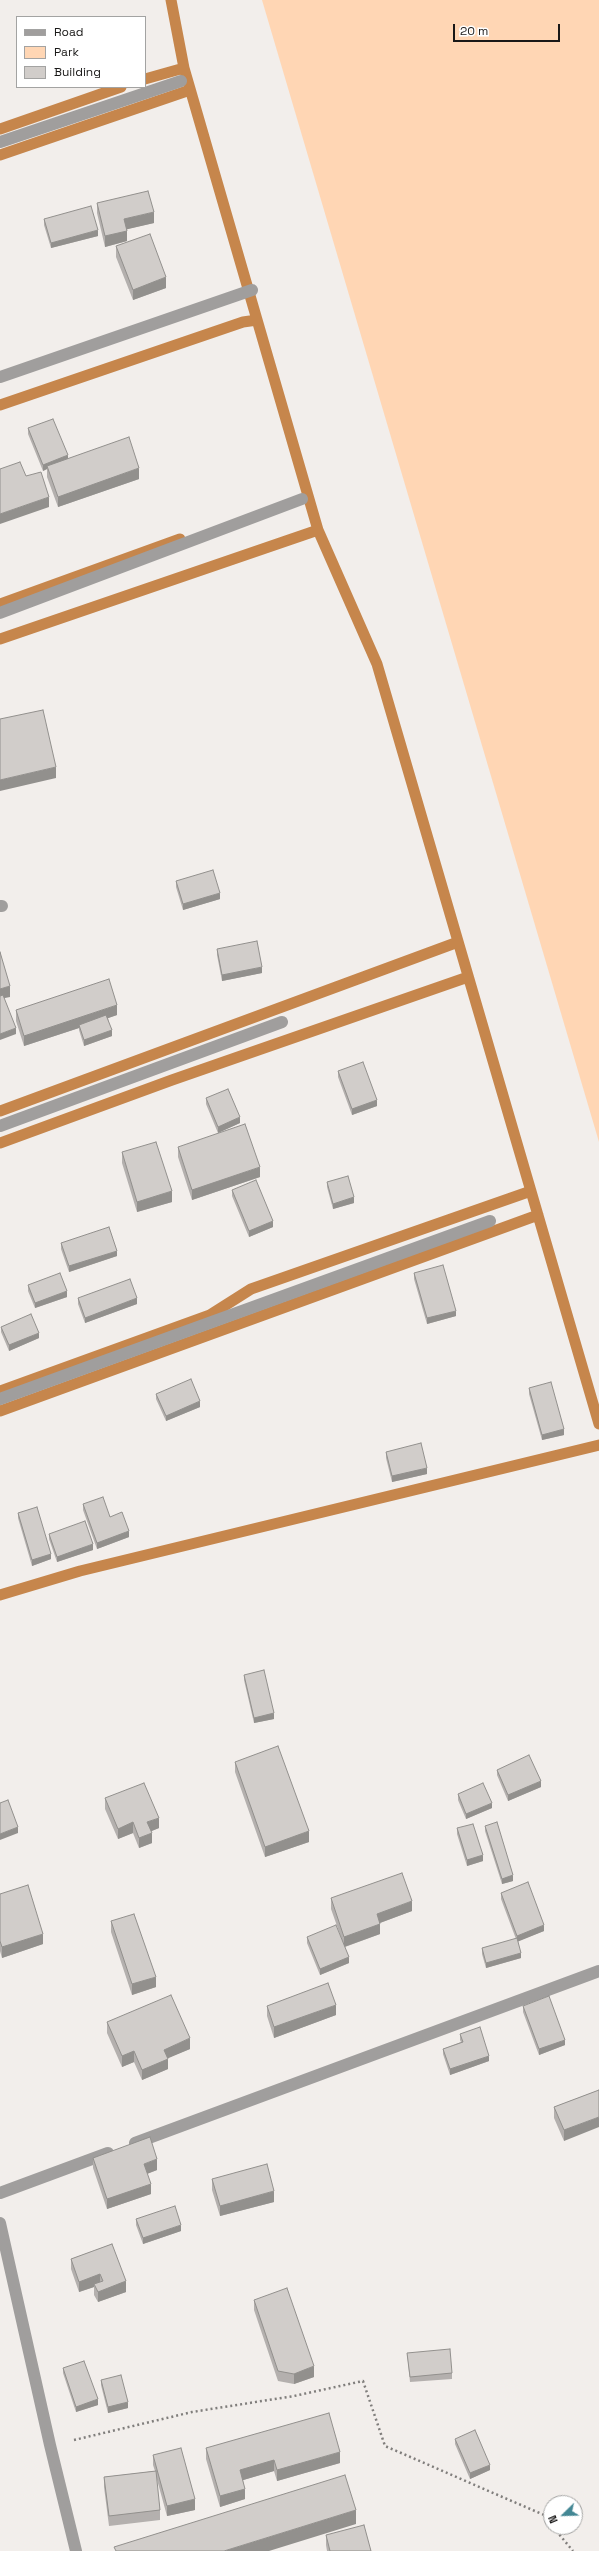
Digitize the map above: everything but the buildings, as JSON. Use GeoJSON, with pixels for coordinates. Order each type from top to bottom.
{"type":"FeatureCollection","features":[{"type":"Feature","properties":{"kind":"street"},"geometry":{"type":"LineString","coordinates":[[0,142],[181,81]]}},
{"type":"Feature","properties":{"kind":"street"},"geometry":{"type":"LineString","coordinates":[[0,376],[252,290]]}},
{"type":"Feature","properties":{"kind":"street"},"geometry":{"type":"LineString","coordinates":[[0,613],[302,499]]}},
{"type":"Feature","properties":{"kind":"street"},"geometry":{"type":"LineString","coordinates":[[0,1126],[282,1022]]}},
{"type":"Feature","properties":{"kind":"street"},"geometry":{"type":"LineString","coordinates":[[0,1399],[490,1221]]}},
{"type":"Feature","properties":{"kind":"street"},"geometry":{"type":"LineString","coordinates":[[0,2193],[599,1971]]}},
{"type":"Feature","properties":{"kind":"street"},"geometry":{"type":"LineString","coordinates":[[0,2223],[50,2445],[76,2551]]}},
{"type":"Feature","properties":{"kind":"path"},"geometry":{"type":"LineString","coordinates":[[50,2445],[192,2412],[294,2396],[363,2381],[385,2446],[543,2515]]}},
{"type":"Feature","properties":{"kind":"path"},"geometry":{"type":"LineString","coordinates":[[560,2535],[573,2551]]}},
{"type":"Feature","properties":{"kind":"green space"},"geometry":{"type":"Polygon","coordinates":[[[262,0],[599,0],[599,1142],[262,0]]]}},
{"type":"Feature","properties":{"kind":"waterway"},"geometry":{"type":"LineString","coordinates":[[171,0],[184,68],[318,530],[377,664],[599,1424]]}},
{"type":"Feature","properties":{"kind":"waterway"},"geometry":{"type":"LineString","coordinates":[[146,79],[184,68]]}},
{"type":"Feature","properties":{"kind":"waterway"},"geometry":{"type":"LineString","coordinates":[[0,129],[118,88]]}},
{"type":"Feature","properties":{"kind":"waterway"},"geometry":{"type":"LineString","coordinates":[[0,155],[190,90]]}},
{"type":"Feature","properties":{"kind":"waterway"},"geometry":{"type":"LineString","coordinates":[[0,405],[243,322],[257,320]]}},
{"type":"Feature","properties":{"kind":"waterway"},"geometry":{"type":"LineString","coordinates":[[0,639],[318,530]]}},
{"type":"Feature","properties":{"kind":"waterway"},"geometry":{"type":"LineString","coordinates":[[0,604],[180,539]]}},
{"type":"Feature","properties":{"kind":"waterway"},"geometry":{"type":"LineString","coordinates":[[0,1111],[458,942]]}},
{"type":"Feature","properties":{"kind":"waterway"},"geometry":{"type":"LineString","coordinates":[[0,1143],[172,1080],[468,977]]}},
{"type":"Feature","properties":{"kind":"waterway"},"geometry":{"type":"LineString","coordinates":[[0,1391],[210,1315],[251,1289],[531,1191]]}},
{"type":"Feature","properties":{"kind":"waterway"},"geometry":{"type":"LineString","coordinates":[[0,1411],[538,1215]]}},
{"type":"Feature","properties":{"kind":"waterway"},"geometry":{"type":"LineString","coordinates":[[0,1595],[80,1571],[599,1445]]}}]}
